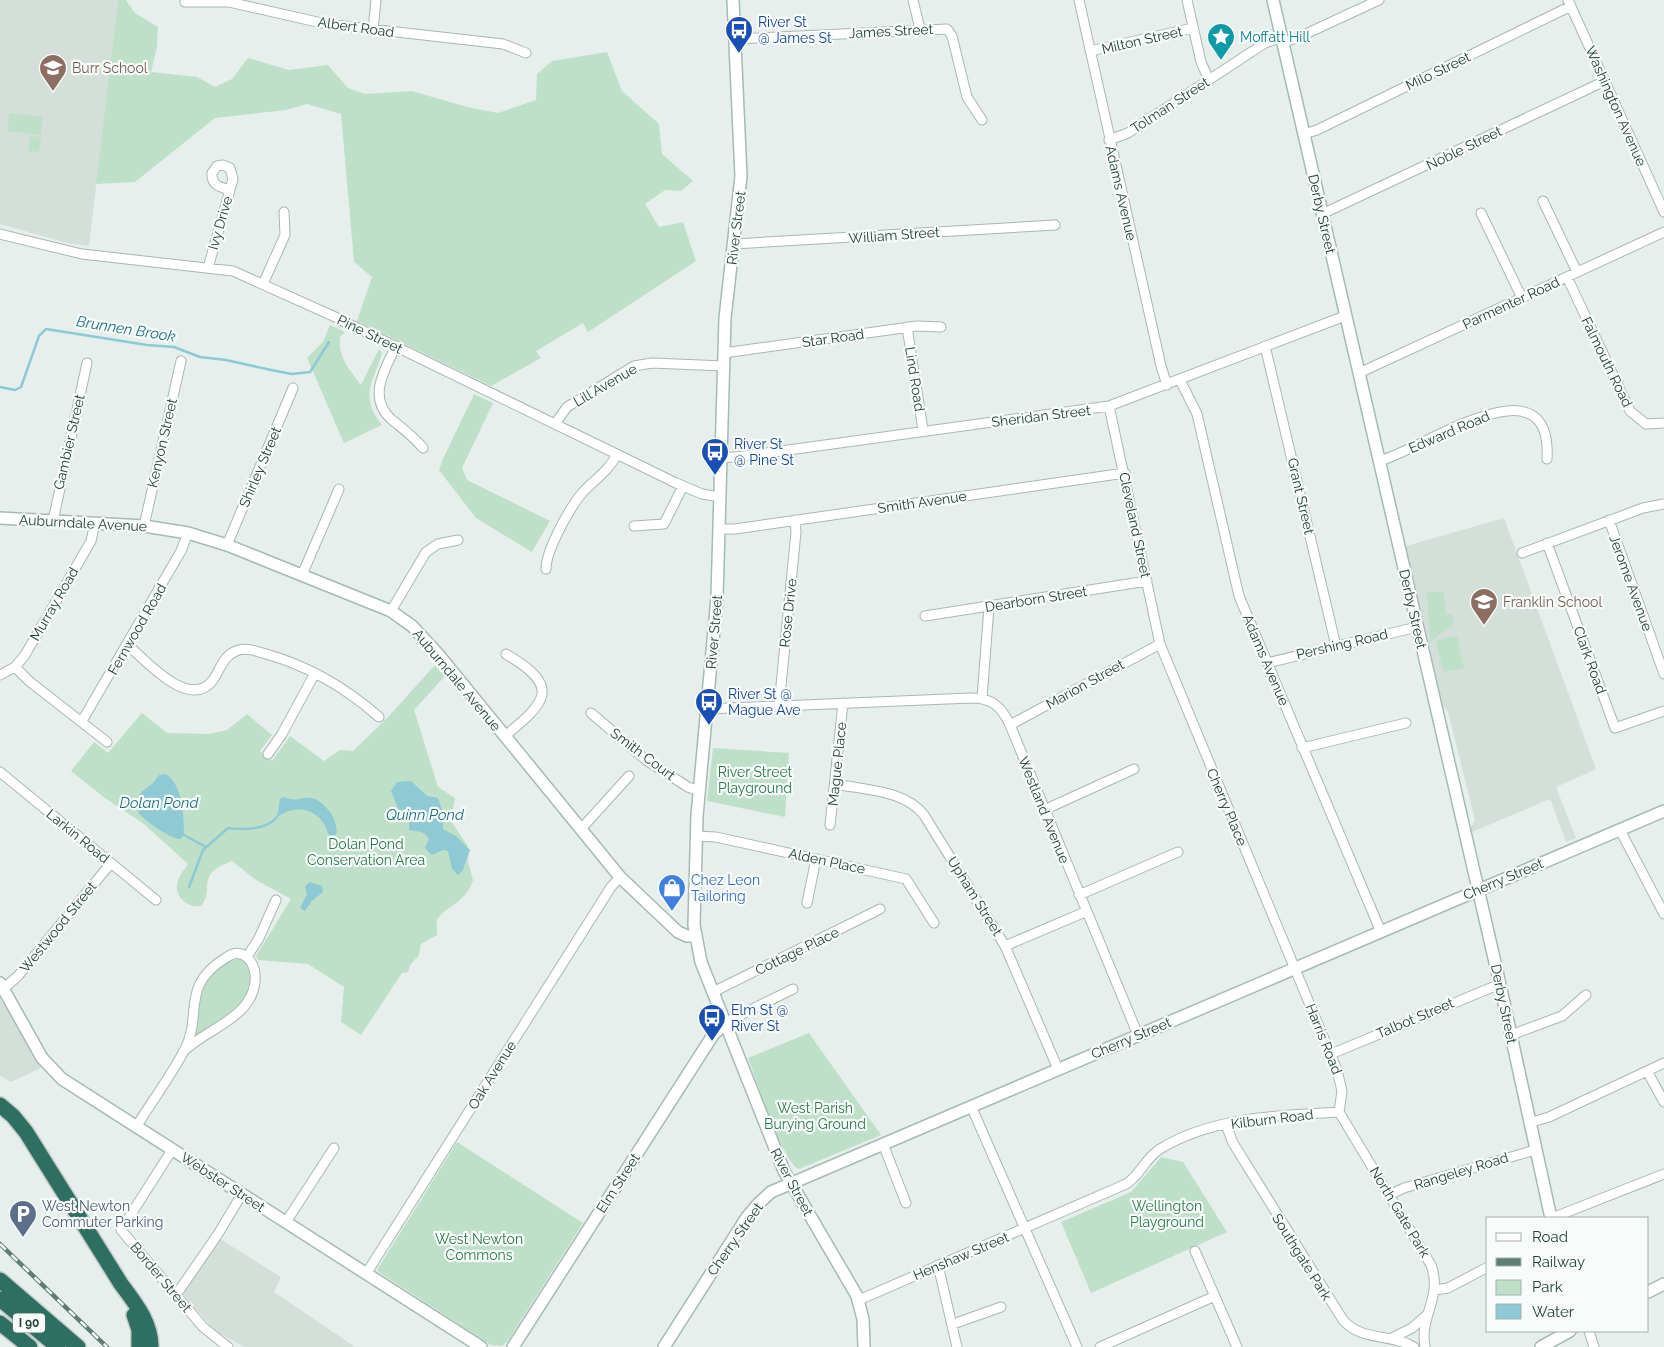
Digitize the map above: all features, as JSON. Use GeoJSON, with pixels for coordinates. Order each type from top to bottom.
{"type":"FeatureCollection","features":[{"type":"Feature","properties":{"kind":"highway"},"geometry":{"type":"LineString","coordinates":[[4,1108],[26,1132],[145,1320],[150,1335],[151,1347]]}},
{"type":"Feature","properties":{"kind":"highway"},"geometry":{"type":"LineString","coordinates":[[0,1280],[78,1347]]}},
{"type":"Feature","properties":{"kind":"highway"},"geometry":{"type":"LineString","coordinates":[[121,1284],[138,1325],[139,1347]]}},
{"type":"Feature","properties":{"kind":"highway","name":"I 90"},"geometry":{"type":"LineString","coordinates":[[0,1299],[58,1347]]}},
{"type":"Feature","properties":{"kind":"highway","name":"I 90"},"geometry":{"type":"LineString","coordinates":[[0,1323],[30,1347]]}},
{"type":"Feature","properties":{"kind":"street","name":"Albert Road"},"geometry":{"type":"LineString","coordinates":[[185,2],[210,0],[237,3],[316,22],[503,44],[526,53]]}},
{"type":"Feature","properties":{"kind":"street"},"geometry":{"type":"LineString","coordinates":[[373,30],[376,0]]}},
{"type":"Feature","properties":{"kind":"street","name":"River Street"},"geometry":{"type":"LineString","coordinates":[[733,0],[742,171],[726,318],[716,615],[696,836],[695,936],[699,956],[768,1133],[790,1184],[850,1280],[859,1300],[863,1319],[864,1347]]}},
{"type":"Feature","properties":{"kind":"street"},"geometry":{"type":"LineString","coordinates":[[913,0],[920,29]]}},
{"type":"Feature","properties":{"kind":"street","name":"Adams Avenue"},"geometry":{"type":"LineString","coordinates":[[1079,0],[1109,140],[1167,385]]}},
{"type":"Feature","properties":{"kind":"street"},"geometry":{"type":"LineString","coordinates":[[1187,0],[1201,62],[1209,80]]}},
{"type":"Feature","properties":{"kind":"street","name":"Derby Street"},"geometry":{"type":"LineString","coordinates":[[1273,0],[1500,984],[1534,1150],[1551,1217]]}},
{"type":"Feature","properties":{"kind":"street","name":"Tolman Street"},"geometry":{"type":"LineString","coordinates":[[1109,140],[1128,133],[1265,43],[1297,38],[1369,2],[1379,0]]}},
{"type":"Feature","properties":{"kind":"street","name":"Washington Avenue"},"geometry":{"type":"LineString","coordinates":[[1570,3],[1664,212]]}},
{"type":"Feature","properties":{"kind":"street","name":"Milo Street"},"geometry":{"type":"LineString","coordinates":[[1304,134],[1570,3]]}},
{"type":"Feature","properties":{"kind":"street","name":"James Street"},"geometry":{"type":"LineString","coordinates":[[734,39],[944,28],[951,33],[967,98],[982,120]]}},
{"type":"Feature","properties":{"kind":"street","name":"Milton Street"},"geometry":{"type":"LineString","coordinates":[[1090,51],[1193,28]]}},
{"type":"Feature","properties":{"kind":"street","name":"Noble Street"},"geometry":{"type":"LineString","coordinates":[[1322,214],[1605,81]]}},
{"type":"Feature","properties":{"kind":"street","name":"Ivy Drive"},"geometry":{"type":"LineString","coordinates":[[208,268],[233,179],[232,171],[223,165],[217,166],[212,173],[212,180],[216,185],[229,190]]}},
{"type":"Feature","properties":{"kind":"street"},"geometry":{"type":"LineString","coordinates":[[1543,201],[1577,272]]}},
{"type":"Feature","properties":{"kind":"street"},"geometry":{"type":"LineString","coordinates":[[263,284],[284,234],[284,212]]}},
{"type":"Feature","properties":{"kind":"street"},"geometry":{"type":"LineString","coordinates":[[1481,213],[1522,298]]}},
{"type":"Feature","properties":{"kind":"street","name":"William Street"},"geometry":{"type":"LineString","coordinates":[[734,244],[1055,225]]}},
{"type":"Feature","properties":{"kind":"street","name":"Parmenter Road"},"geometry":{"type":"LineString","coordinates":[[1359,373],[1664,232]]}},
{"type":"Feature","properties":{"kind":"street","name":"Pine Street"},"geometry":{"type":"LineString","coordinates":[[0,234],[72,252],[233,271],[396,346],[684,486],[706,495],[720,497]]}},
{"type":"Feature","properties":{"kind":"street","name":"Falmouth Road"},"geometry":{"type":"LineString","coordinates":[[1567,277],[1630,411],[1646,424],[1664,423]]}},
{"type":"Feature","properties":{"kind":"street","name":"Sheridan Street"},"geometry":{"type":"LineString","coordinates":[[721,458],[1109,406],[1345,316]]}},
{"type":"Feature","properties":{"kind":"street","name":"Star Road"},"geometry":{"type":"LineString","coordinates":[[724,353],[908,327],[941,328]]}},
{"type":"Feature","properties":{"kind":"street","name":"Lind Road"},"geometry":{"type":"LineString","coordinates":[[908,327],[923,430]]}},
{"type":"Feature","properties":{"kind":"street"},"geometry":{"type":"LineString","coordinates":[[396,346],[379,384],[380,401],[387,415],[423,448]]}},
{"type":"Feature","properties":{"kind":"street","name":"Grant Street"},"geometry":{"type":"LineString","coordinates":[[1265,346],[1336,646]]}},
{"type":"Feature","properties":{"kind":"street","name":"Kenyon Street"},"geometry":{"type":"LineString","coordinates":[[144,526],[181,361]]}},
{"type":"Feature","properties":{"kind":"street","name":"Gambier Street"},"geometry":{"type":"LineString","coordinates":[[53,521],[87,363]]}},
{"type":"Feature","properties":{"kind":"street","name":"Lill Avenue"},"geometry":{"type":"LineString","coordinates":[[555,424],[567,407],[634,366],[652,363],[724,366]]}},
{"type":"Feature","properties":{"kind":"street","name":"Adams Avenue"},"geometry":{"type":"LineString","coordinates":[[1180,380],[1195,408],[1238,591],[1380,932]]}},
{"type":"Feature","properties":{"kind":"street","name":"Shirley Street"},"geometry":{"type":"LineString","coordinates":[[227,545],[293,388]]}},
{"type":"Feature","properties":{"kind":"street","name":"Cleveland Street"},"geometry":{"type":"LineString","coordinates":[[1109,406],[1160,644]]}},
{"type":"Feature","properties":{"kind":"street","name":"Edward Road"},"geometry":{"type":"LineString","coordinates":[[1379,461],[1484,414],[1514,411],[1526,412],[1538,420],[1546,437],[1547,459]]}},
{"type":"Feature","properties":{"kind":"street"},"geometry":{"type":"LineString","coordinates":[[546,569],[550,548],[578,499],[609,468],[617,454]]}},
{"type":"Feature","properties":{"kind":"street","name":"Smith Avenue"},"geometry":{"type":"LineString","coordinates":[[720,529],[795,520],[1124,472]]}},
{"type":"Feature","properties":{"kind":"street"},"geometry":{"type":"LineString","coordinates":[[634,526],[664,524],[684,486]]}},
{"type":"Feature","properties":{"kind":"street"},"geometry":{"type":"LineString","coordinates":[[302,575],[339,489]]}},
{"type":"Feature","properties":{"kind":"street"},"geometry":{"type":"LineString","coordinates":[[1522,552],[1647,507],[1664,504]]}},
{"type":"Feature","properties":{"kind":"street","name":"Auburndale Avenue"},"geometry":{"type":"LineString","coordinates":[[0,518],[144,526],[188,533],[227,545],[391,611],[427,642],[620,877],[678,932],[687,936],[695,936]]}},
{"type":"Feature","properties":{"kind":"street","name":"Rose Drive"},"geometry":{"type":"LineString","coordinates":[[779,706],[796,532],[795,520]]}},
{"type":"Feature","properties":{"kind":"street","name":"Jerome Avenue"},"geometry":{"type":"LineString","coordinates":[[1609,520],[1664,674]]}},
{"type":"Feature","properties":{"kind":"street","name":"Murray Road"},"geometry":{"type":"LineString","coordinates":[[0,675],[15,668],[25,655],[91,541],[95,523]]}},
{"type":"Feature","properties":{"kind":"street","name":"Fernwood Road"},"geometry":{"type":"LineString","coordinates":[[82,721],[128,645],[181,551],[188,533]]}},
{"type":"Feature","properties":{"kind":"street"},"geometry":{"type":"LineString","coordinates":[[391,611],[426,552],[438,544],[458,540]]}},
{"type":"Feature","properties":{"kind":"street","name":"Clark Road"},"geometry":{"type":"LineString","coordinates":[[1547,543],[1615,728],[1664,711]]}},
{"type":"Feature","properties":{"kind":"street","name":"Dearborn Street"},"geometry":{"type":"LineString","coordinates":[[925,616],[1147,581]]}},
{"type":"Feature","properties":{"kind":"street"},"geometry":{"type":"LineString","coordinates":[[706,709],[982,698],[989,607]]}},
{"type":"Feature","properties":{"kind":"street","name":"Pershing Road"},"geometry":{"type":"LineString","coordinates":[[1267,663],[1417,627]]}},
{"type":"Feature","properties":{"kind":"street","name":"Marion Street"},"geometry":{"type":"LineString","coordinates":[[1010,725],[1160,644]]}},
{"type":"Feature","properties":{"kind":"street","name":"Cherry Place"},"geometry":{"type":"LineString","coordinates":[[1160,644],[1294,969]]}},
{"type":"Feature","properties":{"kind":"street"},"geometry":{"type":"LineString","coordinates":[[128,645],[173,683],[186,690],[197,690],[207,686],[227,657],[242,650],[277,657],[315,673],[344,690],[379,717]]}},
{"type":"Feature","properties":{"kind":"street"},"geometry":{"type":"LineString","coordinates":[[505,736],[537,708],[542,694],[540,684],[534,672],[506,654]]}},
{"type":"Feature","properties":{"kind":"street"},"geometry":{"type":"LineString","coordinates":[[15,668],[107,742]]}},
{"type":"Feature","properties":{"kind":"street"},"geometry":{"type":"LineString","coordinates":[[268,754],[282,734],[315,673]]}},
{"type":"Feature","properties":{"kind":"street","name":"Westland Avenue"},"geometry":{"type":"LineString","coordinates":[[982,698],[999,706],[1010,725],[1138,1035]]}},
{"type":"Feature","properties":{"kind":"street","name":"Mague Place"},"geometry":{"type":"LineString","coordinates":[[830,825],[836,784],[843,704]]}},
{"type":"Feature","properties":{"kind":"street","name":"Smith Court"},"geometry":{"type":"LineString","coordinates":[[591,713],[646,760],[688,787],[699,791]]}},
{"type":"Feature","properties":{"kind":"street"},"geometry":{"type":"LineString","coordinates":[[1302,748],[1406,724]]}},
{"type":"Feature","properties":{"kind":"street"},"geometry":{"type":"LineString","coordinates":[[1044,810],[1134,770]]}},
{"type":"Feature","properties":{"kind":"street","name":"Larkin Road"},"geometry":{"type":"LineString","coordinates":[[0,772],[156,900]]}},
{"type":"Feature","properties":{"kind":"street"},"geometry":{"type":"LineString","coordinates":[[581,829],[629,776]]}},
{"type":"Feature","properties":{"kind":"street","name":"Upham Street"},"geometry":{"type":"LineString","coordinates":[[836,784],[900,797],[919,808],[1005,946],[1058,1069]]}},
{"type":"Feature","properties":{"kind":"street","name":"Cherry Street"},"geometry":{"type":"LineString","coordinates":[[664,1347],[755,1207],[772,1192],[1664,811]]}},
{"type":"Feature","properties":{"kind":"street"},"geometry":{"type":"LineString","coordinates":[[1620,830],[1664,912]]}},
{"type":"Feature","properties":{"kind":"street","name":"Alden Place"},"geometry":{"type":"LineString","coordinates":[[696,836],[716,837],[906,878],[934,923]]}},
{"type":"Feature","properties":{"kind":"street"},"geometry":{"type":"LineString","coordinates":[[1079,895],[1178,852]]}},
{"type":"Feature","properties":{"kind":"street"},"geometry":{"type":"LineString","coordinates":[[807,903],[816,859]]}},
{"type":"Feature","properties":{"kind":"street","name":"Westwood Street"},"geometry":{"type":"LineString","coordinates":[[2,986],[18,976],[111,863]]}},
{"type":"Feature","properties":{"kind":"street","name":"Oak Avenue"},"geometry":{"type":"LineString","coordinates":[[366,1274],[611,887],[620,877]]}},
{"type":"Feature","properties":{"kind":"street"},"geometry":{"type":"LineString","coordinates":[[247,957],[259,938],[276,900]]}},
{"type":"Feature","properties":{"kind":"street","name":"Cottage Place"},"geometry":{"type":"LineString","coordinates":[[714,992],[880,909]]}},
{"type":"Feature","properties":{"kind":"street"},"geometry":{"type":"LineString","coordinates":[[1005,946],[1086,912]]}},
{"type":"Feature","properties":{"kind":"street"},"geometry":{"type":"LineString","coordinates":[[136,1127],[184,1052],[189,1037],[193,1002],[201,981],[229,955],[237,953],[247,957],[252,964],[255,978],[249,1000],[234,1016],[184,1052]]}},
{"type":"Feature","properties":{"kind":"street","name":"Harris Road"},"geometry":{"type":"LineString","coordinates":[[1294,969],[1341,1085],[1339,1112]]}},
{"type":"Feature","properties":{"kind":"street","name":"Talbot Street"},"geometry":{"type":"LineString","coordinates":[[1330,1054],[1500,984]]}},
{"type":"Feature","properties":{"kind":"street","name":"Webster Street"},"geometry":{"type":"LineString","coordinates":[[2,986],[37,1049],[53,1071],[136,1127],[481,1347]]}},
{"type":"Feature","properties":{"kind":"street"},"geometry":{"type":"LineString","coordinates":[[726,1022],[793,989]]}},
{"type":"Feature","properties":{"kind":"street"},"geometry":{"type":"LineString","coordinates":[[1511,1035],[1562,1016],[1586,995]]}},
{"type":"Feature","properties":{"kind":"street","name":"Elm Street"},"geometry":{"type":"LineString","coordinates":[[513,1347],[712,1035],[726,1022]]}},
{"type":"Feature","properties":{"kind":"street"},"geometry":{"type":"LineString","coordinates":[[1529,1123],[1546,1118],[1664,1063]]}},
{"type":"Feature","properties":{"kind":"street"},"geometry":{"type":"LineString","coordinates":[[1648,1071],[1664,1102]]}},
{"type":"Feature","properties":{"kind":"street","name":"Henshaw Street"},"geometry":{"type":"LineString","coordinates":[[859,1300],[1024,1228],[971,1106]]}},
{"type":"Feature","properties":{"kind":"street","name":"Kilburn Road"},"geometry":{"type":"LineString","coordinates":[[1024,1228],[1129,1183],[1149,1156],[1163,1147],[1226,1125],[1278,1116],[1339,1112]]}},
{"type":"Feature","properties":{"kind":"street","name":"North Gate Park"},"geometry":{"type":"LineString","coordinates":[[1339,1112],[1427,1256],[1434,1273],[1435,1290],[1423,1330],[1425,1347]]}},
{"type":"Feature","properties":{"kind":"street","name":"Southgate Park"},"geometry":{"type":"LineString","coordinates":[[1226,1125],[1233,1143],[1343,1320],[1362,1334],[1380,1338],[1391,1338],[1414,1347]]}},
{"type":"Feature","properties":{"kind":"street"},"geometry":{"type":"LineString","coordinates":[[883,1144],[906,1203]]}},
{"type":"Feature","properties":{"kind":"street"},"geometry":{"type":"LineString","coordinates":[[286,1222],[334,1148]]}},
{"type":"Feature","properties":{"kind":"street","name":"Border Street"},"geometry":{"type":"LineString","coordinates":[[172,1150],[121,1230],[207,1332],[228,1347]]}},
{"type":"Feature","properties":{"kind":"street","name":"Rangeley Road"},"geometry":{"type":"LineString","coordinates":[[1389,1195],[1404,1188],[1534,1150]]}},
{"type":"Feature","properties":{"kind":"street"},"geometry":{"type":"LineString","coordinates":[[1554,1217],[1664,1174]]}},
{"type":"Feature","properties":{"kind":"street"},"geometry":{"type":"LineString","coordinates":[[176,1295],[218,1234],[242,1194]]}},
{"type":"Feature","properties":{"kind":"street"},"geometry":{"type":"LineString","coordinates":[[1024,1228],[1077,1347]]}},
{"type":"Feature","properties":{"kind":"street"},"geometry":{"type":"LineString","coordinates":[[1195,1251],[1237,1347]]}},
{"type":"Feature","properties":{"kind":"street"},"geometry":{"type":"LineString","coordinates":[[938,1265],[957,1347]]}},
{"type":"Feature","properties":{"kind":"street"},"geometry":{"type":"LineString","coordinates":[[1435,1290],[1448,1288],[1486,1268]]}},
{"type":"Feature","properties":{"kind":"street"},"geometry":{"type":"LineString","coordinates":[[1649,1292],[1664,1284]]}},
{"type":"Feature","properties":{"kind":"street"},"geometry":{"type":"LineString","coordinates":[[1100,1347],[1215,1296]]}},
{"type":"Feature","properties":{"kind":"street"},"geometry":{"type":"LineString","coordinates":[[953,1324],[1001,1307]]}},
{"type":"Feature","properties":{"kind":"street"},"geometry":{"type":"LineString","coordinates":[[1391,1338],[1412,1328],[1427,1315]]}},
{"type":"Feature","properties":{"kind":"street"},"geometry":{"type":"LineString","coordinates":[[1541,1347],[1568,1332]]}},
{"type":"Feature","properties":{"kind":"street"},"geometry":{"type":"LineString","coordinates":[[1589,1332],[1594,1347]]}},
{"type":"Feature","properties":{"kind":"shaded area","name":"Burr School"},"geometry":{"type":"Polygon","coordinates":[[[0,0],[118,0],[89,246],[67,243],[0,224],[0,0]]]}},
{"type":"Feature","properties":{"kind":"shaded area","name":"Franklin School"},"geometry":{"type":"Polygon","coordinates":[[[1504,518],[1596,769],[1556,787],[1576,838],[1566,842],[1550,799],[1472,832],[1471,828],[1475,820],[1448,712],[1443,706],[1406,546],[1504,518]]]}},
{"type":"Feature","properties":{"kind":"shaded area"},"geometry":{"type":"Polygon","coordinates":[[[0,998],[41,1068],[11,1082],[0,1076],[0,998]]]}},
{"type":"Feature","properties":{"kind":"shaded area"},"geometry":{"type":"Polygon","coordinates":[[[217,1237],[281,1277],[274,1292],[355,1347],[245,1347],[215,1331],[182,1293],[217,1237]]]}},
{"type":"Feature","properties":{"kind":"green space"},"geometry":{"type":"Polygon","coordinates":[[[118,0],[126,0],[135,13],[158,27],[157,46],[151,72],[197,77],[215,87],[232,79],[248,58],[289,70],[328,65],[348,88],[365,94],[412,91],[467,107],[498,113],[536,100],[537,74],[552,61],[607,52],[622,91],[659,124],[662,154],[693,181],[681,191],[665,190],[645,204],[659,227],[683,222],[696,261],[588,332],[583,323],[536,351],[541,358],[491,386],[357,321],[372,277],[354,262],[341,114],[307,104],[286,110],[215,118],[135,182],[96,184],[118,0]]]}},
{"type":"Feature","properties":{"kind":"green space"},"geometry":{"type":"Polygon","coordinates":[[[9,113],[43,117],[41,135],[7,131],[9,113]]]}},
{"type":"Feature","properties":{"kind":"green space"},"geometry":{"type":"Polygon","coordinates":[[[30,136],[41,137],[39,152],[28,151],[30,136]]]}},
{"type":"Feature","properties":{"kind":"green space"},"geometry":{"type":"Polygon","coordinates":[[[330,325],[345,332],[340,337],[341,351],[352,374],[361,385],[379,349],[382,353],[372,381],[370,397],[375,415],[382,425],[344,443],[307,358],[323,342],[330,325]]]}},
{"type":"Feature","properties":{"kind":"green space"},"geometry":{"type":"Polygon","coordinates":[[[474,394],[493,403],[462,468],[467,480],[550,521],[532,552],[476,518],[439,470],[474,394]]]}},
{"type":"Feature","properties":{"kind":"green space"},"geometry":{"type":"Polygon","coordinates":[[[1427,592],[1444,592],[1446,615],[1452,614],[1454,624],[1430,642],[1427,592]]]}},
{"type":"Feature","properties":{"kind":"green space"},"geometry":{"type":"Polygon","coordinates":[[[1457,636],[1464,668],[1443,672],[1436,640],[1457,636]]]}},
{"type":"Feature","properties":{"kind":"green space","name":"Dolan Pond Conservation Area"},"geometry":{"type":"Polygon","coordinates":[[[435,665],[445,676],[414,710],[438,787],[455,798],[451,821],[468,846],[453,869],[463,870],[469,854],[468,862],[473,880],[465,895],[437,920],[437,935],[421,944],[419,955],[411,964],[408,972],[402,973],[361,1035],[341,1022],[344,987],[308,964],[258,960],[256,956],[291,899],[256,880],[232,861],[220,866],[209,877],[207,894],[201,906],[193,906],[187,903],[180,897],[177,888],[179,878],[188,864],[144,824],[105,798],[71,771],[94,742],[108,753],[142,713],[167,733],[209,734],[227,730],[247,714],[272,735],[260,751],[272,761],[290,736],[324,761],[340,750],[353,751],[389,716],[435,665]]]}},
{"type":"Feature","properties":{"kind":"green space","name":"River Street Playground"},"geometry":{"type":"Polygon","coordinates":[[[713,748],[789,753],[785,817],[707,801],[713,748]]]}},
{"type":"Feature","properties":{"kind":"green space"},"geometry":{"type":"Polygon","coordinates":[[[237,958],[243,960],[248,966],[250,978],[248,989],[237,1007],[221,1021],[193,1039],[199,1002],[208,980],[215,970],[237,958]]]}},
{"type":"Feature","properties":{"kind":"green space","name":"West Parish Burying Ground"},"geometry":{"type":"Polygon","coordinates":[[[809,1033],[881,1135],[799,1169],[793,1164],[778,1137],[748,1058],[809,1033]]]}},
{"type":"Feature","properties":{"kind":"green space","name":"West Newton Commons"},"geometry":{"type":"Polygon","coordinates":[[[457,1142],[583,1223],[507,1342],[502,1346],[491,1345],[377,1270],[457,1142]]]}},
{"type":"Feature","properties":{"kind":"green space","name":"Wellington Playground"},"geometry":{"type":"Polygon","coordinates":[[[1161,1157],[1183,1162],[1227,1232],[1091,1293],[1061,1222],[1131,1192],[1161,1157]]]}},
{"type":"Feature","properties":{"kind":"water","name":"Dolan Pond"},"geometry":{"type":"Polygon","coordinates":[[[166,774],[176,786],[181,802],[184,835],[180,839],[164,833],[151,824],[139,813],[137,808],[140,793],[153,783],[159,775],[166,774]]]}},
{"type":"Feature","properties":{"kind":"water","name":"Quinn Pond"},"geometry":{"type":"Polygon","coordinates":[[[411,781],[427,796],[438,798],[443,813],[443,829],[456,836],[470,850],[463,870],[458,875],[452,869],[448,851],[443,850],[432,855],[425,848],[429,839],[427,836],[420,832],[409,830],[409,821],[398,808],[391,791],[397,782],[411,781]]]}},
{"type":"Feature","properties":{"kind":"water"},"geometry":{"type":"Polygon","coordinates":[[[283,797],[293,799],[311,798],[321,803],[330,812],[336,824],[336,835],[329,836],[321,820],[309,811],[293,810],[277,817],[280,799],[283,797]]]}},
{"type":"Feature","properties":{"kind":"water"},"geometry":{"type":"Polygon","coordinates":[[[310,882],[322,886],[323,892],[312,901],[305,911],[300,908],[307,894],[305,886],[310,882]]]}},
{"type":"Feature","properties":{"kind":"waterway","name":"Brunnen Brook"},"geometry":{"type":"LineString","coordinates":[[0,387],[15,390],[21,387],[39,336],[46,329],[147,345],[174,347],[200,357],[226,360],[292,374],[310,372],[329,342]]}},
{"type":"Feature","properties":{"kind":"waterway"},"geometry":{"type":"LineString","coordinates":[[189,887],[203,850],[228,828],[247,829],[261,827],[277,817]]}},
{"type":"Feature","properties":{"kind":"waterway"},"geometry":{"type":"LineString","coordinates":[[184,835],[206,847]]}},
{"type":"Feature","properties":{"kind":"railway"},"geometry":{"type":"LineString","coordinates":[[0,1244],[107,1347]]}},
{"type":"Feature","properties":{"kind":"place","name":"River St @ James St"},"geometry":{"type":"Point","coordinates":[739,54]}},
{"type":"Feature","properties":{"kind":"place","name":"Moffatt Hill"},"geometry":{"type":"Point","coordinates":[1221,61]}},
{"type":"Feature","properties":{"kind":"place","name":"Burr School"},"geometry":{"type":"Point","coordinates":[53,92]}},
{"type":"Feature","properties":{"kind":"place","name":"River St @ Pine St"},"geometry":{"type":"Point","coordinates":[715,476]}},
{"type":"Feature","properties":{"kind":"place","name":"Franklin School"},"geometry":{"type":"Point","coordinates":[1484,626]}},
{"type":"Feature","properties":{"kind":"place","name":"River St @ Mague Ave"},"geometry":{"type":"Point","coordinates":[709,726]}},
{"type":"Feature","properties":{"kind":"place","name":"Chez Leon Tailoring"},"geometry":{"type":"Point","coordinates":[672,912]}},
{"type":"Feature","properties":{"kind":"place","name":"Elm St @ River St"},"geometry":{"type":"Point","coordinates":[712,1042]}},
{"type":"Feature","properties":{"kind":"place","name":"West Newton Commuter Parking"},"geometry":{"type":"Point","coordinates":[23,1238]}}]}
